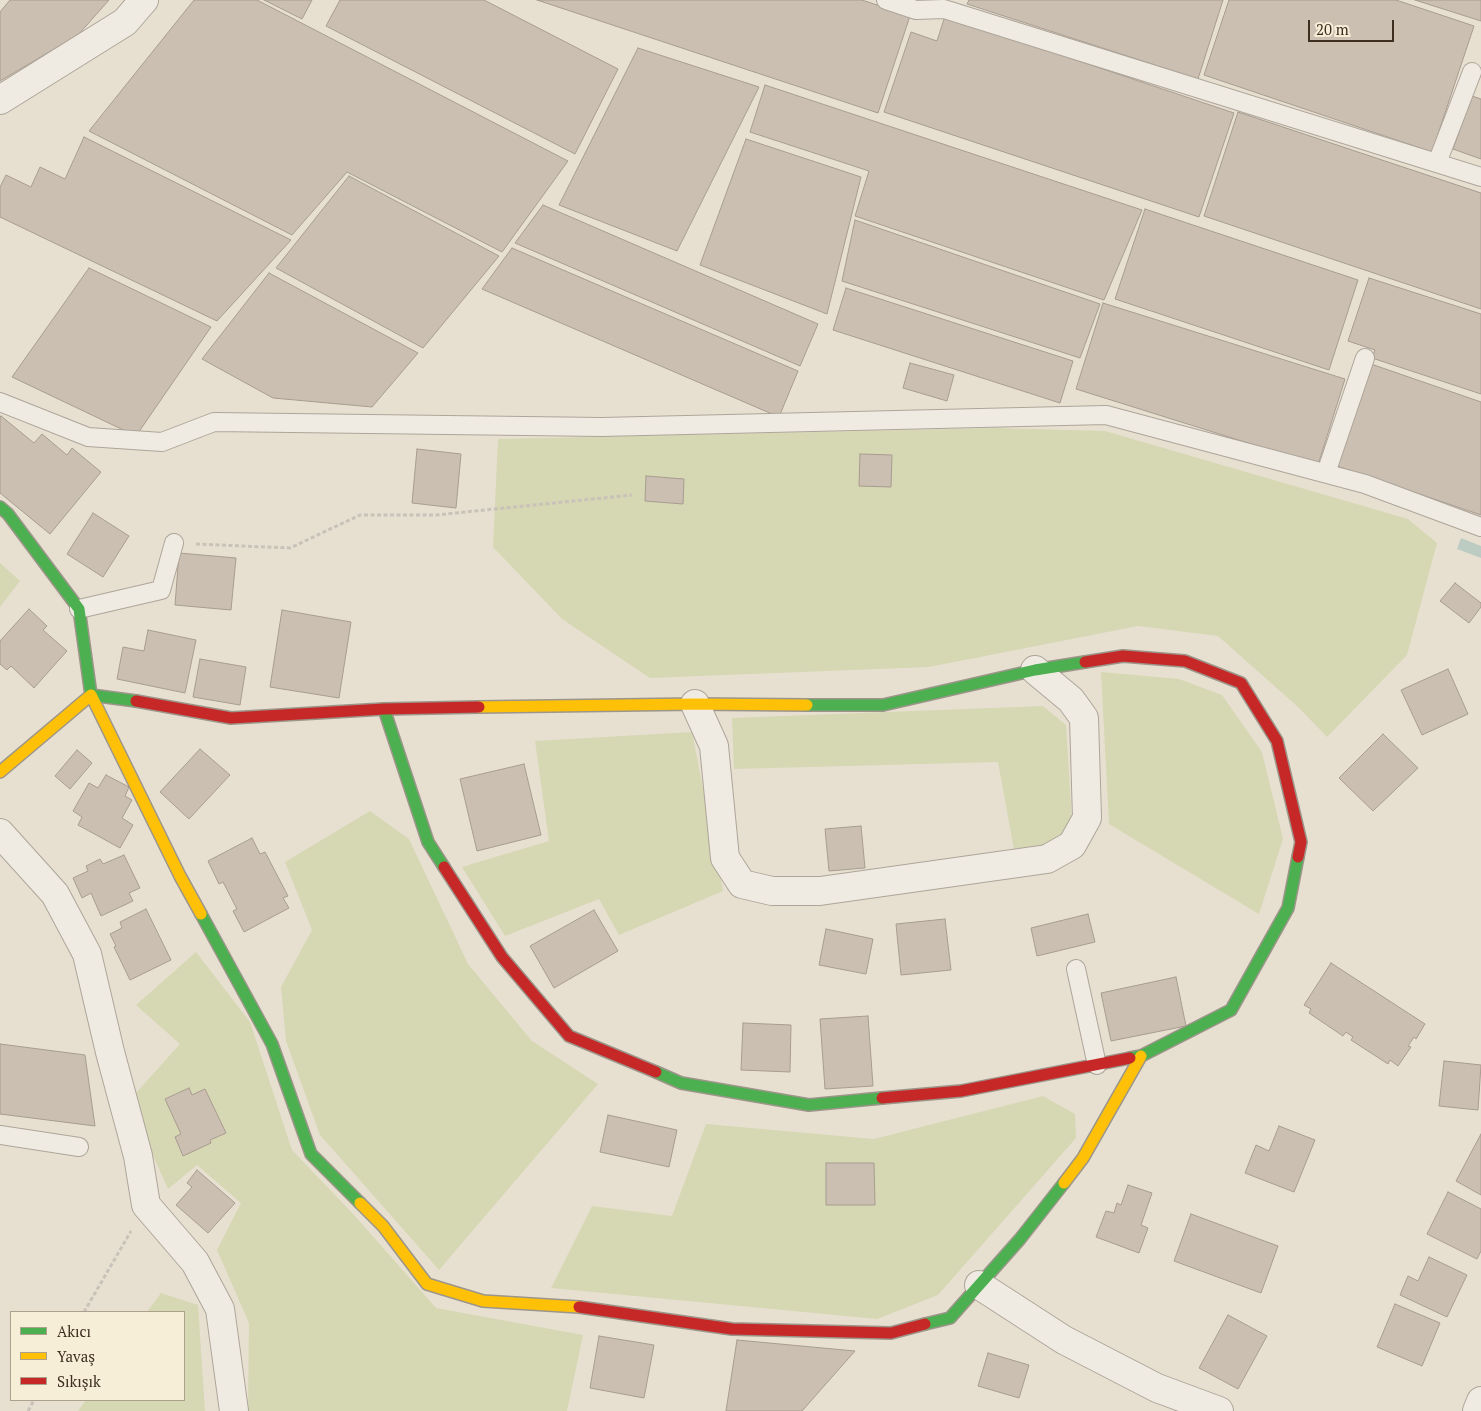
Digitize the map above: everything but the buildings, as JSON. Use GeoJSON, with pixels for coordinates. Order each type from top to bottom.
{"type":"FeatureCollection","features":[{"type":"Feature","properties":{"kind":"street"},"geometry":{"type":"LineString","coordinates":[[0,100],[125,22],[144,0]]}},
{"type":"Feature","properties":{"kind":"street"},"geometry":{"type":"LineString","coordinates":[[0,507],[8,514],[79,609],[92,695],[180,876],[272,1044],[311,1154],[383,1226],[427,1284],[483,1301],[570,1306],[732,1329],[891,1332],[950,1318],[1020,1239],[1083,1158],[1141,1056]]}},
{"type":"Feature","properties":{"kind":"street"},"geometry":{"type":"LineString","coordinates":[[0,772],[92,695],[144,702],[231,718],[384,709],[695,704],[882,705],[1035,670],[1123,656],[1185,661],[1241,683],[1277,742],[1301,842],[1288,908],[1231,1010],[1141,1056],[961,1091],[809,1105],[681,1083],[569,1036],[502,957],[428,842],[384,709]]}},
{"type":"Feature","properties":{"kind":"street"},"geometry":{"type":"LineString","coordinates":[[695,704],[714,746],[725,858],[742,884],[772,891],[820,891],[1047,859],[1072,845],[1087,818],[1084,718],[1071,700],[1035,670]]}},
{"type":"Feature","properties":{"kind":"street"},"geometry":{"type":"LineString","coordinates":[[0,833],[55,894],[87,954],[110,1052],[138,1156],[146,1205],[195,1262],[220,1309],[234,1411]]}},
{"type":"Feature","properties":{"kind":"street"},"geometry":{"type":"LineString","coordinates":[[979,1285],[1064,1340],[1157,1388],[1219,1411]]}},
{"type":"Feature","properties":{"kind":"street"},"geometry":{"type":"LineString","coordinates":[[1477,1411],[1481,1401]]}},
{"type":"Feature","properties":{"kind":"lane"},"geometry":{"type":"LineString","coordinates":[[886,0],[916,10],[944,9],[1481,177]]}},
{"type":"Feature","properties":{"kind":"lane"},"geometry":{"type":"LineString","coordinates":[[1437,163],[1472,72]]}},
{"type":"Feature","properties":{"kind":"lane"},"geometry":{"type":"LineString","coordinates":[[1326,473],[1365,358]]}},
{"type":"Feature","properties":{"kind":"lane"},"geometry":{"type":"LineString","coordinates":[[0,402],[88,437],[162,442],[214,422],[602,427],[1106,415],[1365,484],[1481,528]]}},
{"type":"Feature","properties":{"kind":"lane"},"geometry":{"type":"LineString","coordinates":[[79,609],[161,590],[174,543]]}},
{"type":"Feature","properties":{"kind":"lane"},"geometry":{"type":"LineString","coordinates":[[1076,970],[1097,1065]]}},
{"type":"Feature","properties":{"kind":"lane"},"geometry":{"type":"LineString","coordinates":[[0,1135],[79,1147]]}},
{"type":"Feature","properties":{"kind":"path"},"geometry":{"type":"LineString","coordinates":[[174,543],[290,548],[360,515],[436,516],[632,495]]}},
{"type":"Feature","properties":{"kind":"path"},"geometry":{"type":"LineString","coordinates":[[85,1311],[146,1205]]}},
{"type":"Feature","properties":{"kind":"green space"},"geometry":{"type":"Polygon","coordinates":[[[997,428],[1105,431],[1408,519],[1437,543],[1407,655],[1327,737],[1298,707],[1218,636],[1138,626],[929,667],[650,678],[562,619],[493,547],[498,439],[997,428]]]}},
{"type":"Feature","properties":{"kind":"green space"},"geometry":{"type":"Polygon","coordinates":[[[0,563],[20,581],[0,607],[0,563]]]}},
{"type":"Feature","properties":{"kind":"green space"},"geometry":{"type":"Polygon","coordinates":[[[1101,672],[1179,679],[1222,695],[1262,752],[1283,839],[1259,914],[1109,824],[1101,672]]]}},
{"type":"Feature","properties":{"kind":"green space"},"geometry":{"type":"Polygon","coordinates":[[[1043,706],[1066,725],[1072,823],[1057,840],[1015,855],[998,762],[734,769],[732,718],[1043,706]]]}},
{"type":"Feature","properties":{"kind":"green space"},"geometry":{"type":"Polygon","coordinates":[[[692,732],[723,891],[619,935],[599,899],[505,936],[462,867],[549,841],[535,741],[692,732]]]}},
{"type":"Feature","properties":{"kind":"green space"},"geometry":{"type":"Polygon","coordinates":[[[370,811],[409,839],[468,964],[532,1041],[598,1084],[439,1270],[320,1135],[286,1041],[281,987],[312,930],[285,862],[370,811]]]}},
{"type":"Feature","properties":{"kind":"green space"},"geometry":{"type":"Polygon","coordinates":[[[196,952],[250,1022],[292,1150],[355,1216],[436,1308],[583,1335],[567,1411],[248,1411],[249,1323],[217,1250],[241,1203],[197,1165],[168,1189],[143,1133],[135,1094],[180,1044],[136,1005],[196,952]]]}},
{"type":"Feature","properties":{"kind":"green space"},"geometry":{"type":"Polygon","coordinates":[[[1043,1096],[1075,1114],[1076,1138],[938,1295],[877,1319],[551,1288],[592,1206],[672,1216],[706,1124],[874,1139],[1043,1096]]]}},
{"type":"Feature","properties":{"kind":"green space"},"geometry":{"type":"Polygon","coordinates":[[[161,1293],[198,1305],[205,1411],[78,1411],[85,1401],[185,1401],[185,1311],[148,1311],[161,1293]]]}},
{"type":"Feature","properties":{"kind":"shaded area"},"geometry":{"type":"Polygon","coordinates":[[[1461,538],[1481,546],[1481,558],[1457,549],[1461,538]]]}},
{"type":"Feature","properties":{"kind":"traffic: fast"},"geometry":{"type":"LineString","coordinates":[[0,507],[8,514],[79,609],[91,695],[136,701]]}},
{"type":"Feature","properties":{"kind":"traffic: fast"},"geometry":{"type":"LineString","coordinates":[[807,705],[883,705],[1035,670],[1085,662]]}},
{"type":"Feature","properties":{"kind":"traffic: fast"},"geometry":{"type":"LineString","coordinates":[[384,709],[428,842],[444,867]]}},
{"type":"Feature","properties":{"kind":"traffic: fast"},"geometry":{"type":"LineString","coordinates":[[1130,1058],[1141,1056],[1231,1010],[1288,908],[1298,857]]}},
{"type":"Feature","properties":{"kind":"traffic: fast"},"geometry":{"type":"LineString","coordinates":[[201,914],[272,1044],[311,1154],[360,1203]]}},
{"type":"Feature","properties":{"kind":"traffic: fast"},"geometry":{"type":"LineString","coordinates":[[656,1072],[681,1083],[809,1105],[882,1098]]}},
{"type":"Feature","properties":{"kind":"traffic: fast"},"geometry":{"type":"LineString","coordinates":[[925,1324],[950,1318],[1020,1239],[1064,1183]]}},
{"type":"Feature","properties":{"kind":"traffic: slow"},"geometry":{"type":"LineString","coordinates":[[0,772],[91,695],[180,876],[201,914]]}},
{"type":"Feature","properties":{"kind":"traffic: slow"},"geometry":{"type":"LineString","coordinates":[[479,707],[695,704],[807,705]]}},
{"type":"Feature","properties":{"kind":"traffic: slow"},"geometry":{"type":"LineString","coordinates":[[1064,1183],[1083,1158],[1141,1056]]}},
{"type":"Feature","properties":{"kind":"traffic: slow"},"geometry":{"type":"LineString","coordinates":[[360,1203],[383,1226],[427,1284],[483,1301],[579,1307]]}},
{"type":"Feature","properties":{"kind":"traffic: jam"},"geometry":{"type":"LineString","coordinates":[[1085,662],[1123,656],[1185,661],[1241,683],[1277,741],[1301,842],[1298,857]]}},
{"type":"Feature","properties":{"kind":"traffic: jam"},"geometry":{"type":"LineString","coordinates":[[136,701],[231,718],[384,709],[479,707]]}},
{"type":"Feature","properties":{"kind":"traffic: jam"},"geometry":{"type":"LineString","coordinates":[[444,867],[502,957],[569,1036],[656,1072]]}},
{"type":"Feature","properties":{"kind":"traffic: jam"},"geometry":{"type":"LineString","coordinates":[[882,1098],[961,1091],[1130,1058]]}},
{"type":"Feature","properties":{"kind":"traffic: jam"},"geometry":{"type":"LineString","coordinates":[[579,1307],[732,1329],[891,1333],[925,1324]]}}]}
